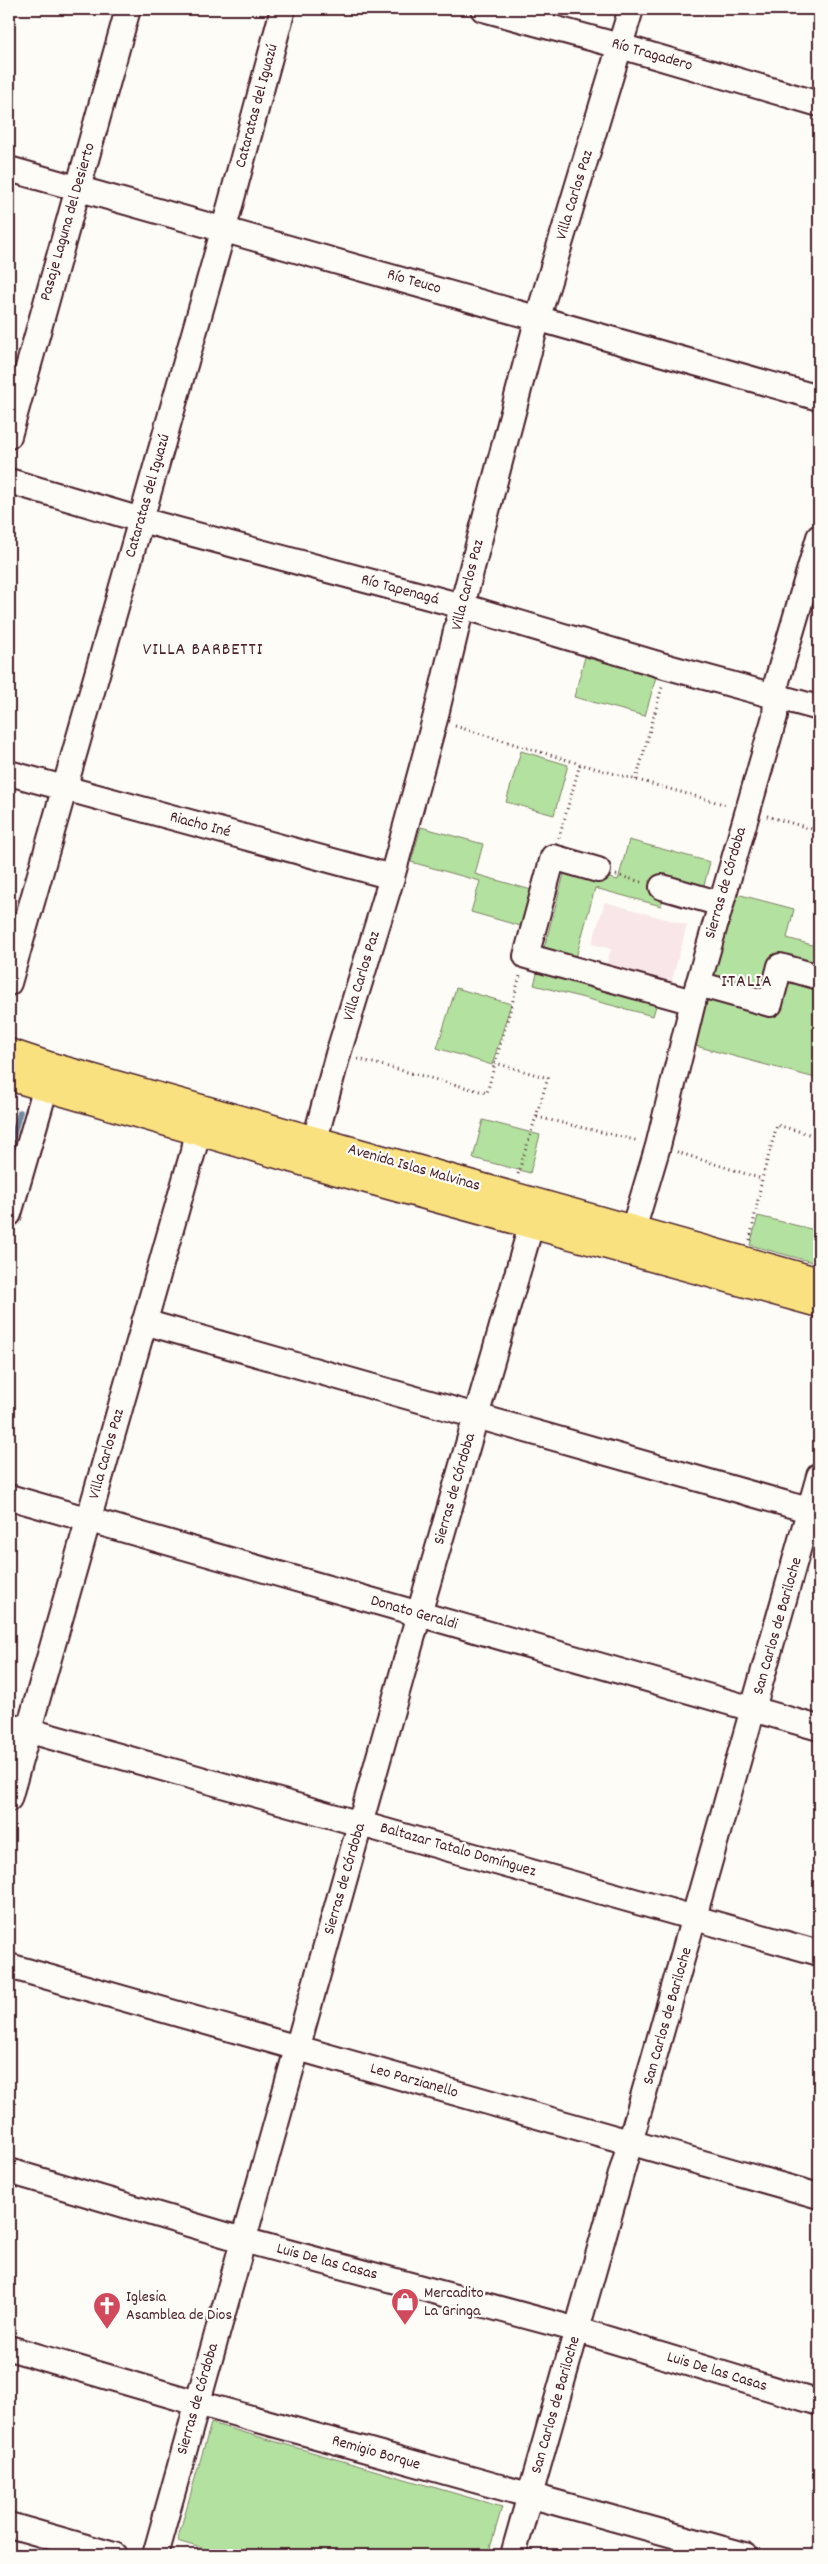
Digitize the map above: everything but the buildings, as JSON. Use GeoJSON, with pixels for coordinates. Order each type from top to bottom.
{"type":"FeatureCollection","features":[{"type":"Feature","properties":{"kind":"main road","name":"Avenida Islas Malvinas"},"geometry":{"type":"LineString","coordinates":[[9,1053],[48,1077]]}},
{"type":"Feature","properties":{"kind":"main road","name":"Avenida Islas Malvinas"},"geometry":{"type":"LineString","coordinates":[[9,1076],[48,1077],[202,1120],[534,1214],[819,1303]]}},
{"type":"Feature","properties":{"kind":"main road","name":"Avenida Islas Malvinas"},"geometry":{"type":"LineString","coordinates":[[312,1152],[510,1196],[534,1214],[633,1230],[819,1282]]}},
{"type":"Feature","properties":{"kind":"street","name":"Pasaje Laguna del Desierto"},"geometry":{"type":"LineString","coordinates":[[9,436],[128,9]]}},
{"type":"Feature","properties":{"kind":"street","name":"Cataratas del Iguazú"},"geometry":{"type":"LineString","coordinates":[[9,983],[224,228],[283,9]]}},
{"type":"Feature","properties":{"kind":"street","name":"Río Tragadero"},"geometry":{"type":"LineString","coordinates":[[483,9],[620,46],[819,104]]}},
{"type":"Feature","properties":{"kind":"street","name":"Villa Carlos Paz"},"geometry":{"type":"LineString","coordinates":[[312,1152],[338,1054],[392,877],[435,719],[462,606],[538,317],[631,9]]}},
{"type":"Feature","properties":{"kind":"street","name":"Río Teuco"},"geometry":{"type":"LineString","coordinates":[[9,169],[224,228],[819,398]]}},
{"type":"Feature","properties":{"kind":"street","name":"Río Tapenagá"},"geometry":{"type":"LineString","coordinates":[[9,481],[141,520],[462,606],[668,668],[776,695],[819,708]]}},
{"type":"Feature","properties":{"kind":"street","name":"Sierras de Córdoba"},"geometry":{"type":"LineString","coordinates":[[633,1230],[658,1146],[695,993],[775,716],[777,681],[819,537]]}},
{"type":"Feature","properties":{"kind":"street","name":"Riacho Iné"},"geometry":{"type":"LineString","coordinates":[[9,773],[392,877]]}},
{"type":"Feature","properties":{"kind":"street"},"geometry":{"type":"LineString","coordinates":[[598,870],[554,857],[526,956],[695,993],[770,1004],[780,966],[819,977]]}},
{"type":"Feature","properties":{"kind":"street"},"geometry":{"type":"LineString","coordinates":[[662,887],[720,904]]}},
{"type":"Feature","properties":{"kind":"street"},"geometry":{"type":"LineString","coordinates":[[9,1214],[48,1077]]}},
{"type":"Feature","properties":{"kind":"street","name":"Villa Carlos Paz"},"geometry":{"type":"LineString","coordinates":[[9,1799],[18,1727],[88,1521],[202,1120]]}},
{"type":"Feature","properties":{"kind":"street","name":"Sierras de Córdoba"},"geometry":{"type":"LineString","coordinates":[[155,2555],[360,1822],[534,1214]]}},
{"type":"Feature","properties":{"kind":"street"},"geometry":{"type":"LineString","coordinates":[[144,1322],[815,1511]]}},
{"type":"Feature","properties":{"kind":"street","name":"San Carlos de Bariloche"},"geometry":{"type":"LineString","coordinates":[[513,2555],[754,1710],[815,1511],[819,1476]]}},
{"type":"Feature","properties":{"kind":"street","name":"Donato Geraldi"},"geometry":{"type":"LineString","coordinates":[[9,1497],[819,1728]]}},
{"type":"Feature","properties":{"kind":"street","name":"Baltazar Tatalo Domínguez"},"geometry":{"type":"LineString","coordinates":[[18,1727],[819,1953]]}},
{"type":"Feature","properties":{"kind":"street","name":"Leo Parzianello"},"geometry":{"type":"LineString","coordinates":[[9,1966],[819,2196]]}},
{"type":"Feature","properties":{"kind":"street","name":"Luis De las Casas"},"geometry":{"type":"LineString","coordinates":[[9,2171],[243,2240],[578,2330],[819,2403]]}},
{"type":"Feature","properties":{"kind":"street","name":"Remigio Borque"},"geometry":{"type":"LineString","coordinates":[[9,2348],[197,2403],[745,2555]]}},
{"type":"Feature","properties":{"kind":"street"},"geometry":{"type":"LineString","coordinates":[[9,2525],[114,2555]]}},
{"type":"Feature","properties":{"kind":"path"},"geometry":{"type":"LineString","coordinates":[[636,780],[668,668]]}},
{"type":"Feature","properties":{"kind":"path"},"geometry":{"type":"LineString","coordinates":[[435,719],[580,764],[819,831]]}},
{"type":"Feature","properties":{"kind":"path"},"geometry":{"type":"LineString","coordinates":[[554,857],[580,764]]}},
{"type":"Feature","properties":{"kind":"path"},"geometry":{"type":"LineString","coordinates":[[598,870],[662,887]]}},
{"type":"Feature","properties":{"kind":"path"},"geometry":{"type":"LineString","coordinates":[[338,1054],[486,1094],[526,956]]}},
{"type":"Feature","properties":{"kind":"path"},"geometry":{"type":"LineString","coordinates":[[495,1063],[548,1078],[510,1196]]}},
{"type":"Feature","properties":{"kind":"path"},"geometry":{"type":"LineString","coordinates":[[746,1261],[762,1179],[777,1125],[819,1137]]}},
{"type":"Feature","properties":{"kind":"shaded area"},"geometry":{"type":"Polygon","coordinates":[[[605,902],[687,925],[670,987],[605,969],[611,949],[592,944],[605,902]]]}},
{"type":"Feature","properties":{"kind":"green space"},"geometry":{"type":"Polygon","coordinates":[[[585,657],[656,677],[645,716],[574,697],[585,657]]]}},
{"type":"Feature","properties":{"kind":"green space"},"geometry":{"type":"Polygon","coordinates":[[[521,751],[568,765],[554,815],[506,802],[521,751]]]}},
{"type":"Feature","properties":{"kind":"green space"},"geometry":{"type":"Polygon","coordinates":[[[421,827],[483,844],[475,874],[535,891],[524,927],[471,912],[480,881],[411,862],[421,827]]]}},
{"type":"Feature","properties":{"kind":"green space"},"geometry":{"type":"Polygon","coordinates":[[[629,840],[710,862],[704,885],[669,876],[661,906],[595,888],[571,976],[658,999],[653,1016],[534,985],[566,867],[618,880],[629,840]]]}},
{"type":"Feature","properties":{"kind":"green space"},"geometry":{"type":"Polygon","coordinates":[[[733,893],[794,909],[787,938],[819,947],[819,1079],[692,1045],[733,893]]]}},
{"type":"Feature","properties":{"kind":"green space"},"geometry":{"type":"Polygon","coordinates":[[[456,988],[511,1004],[492,1065],[437,1048],[456,988]]]}},
{"type":"Feature","properties":{"kind":"green space"},"geometry":{"type":"Polygon","coordinates":[[[483,1120],[540,1135],[530,1173],[473,1158],[483,1120]]]}},
{"type":"Feature","properties":{"kind":"green space"},"geometry":{"type":"Polygon","coordinates":[[[758,1216],[819,1231],[812,1262],[750,1245],[758,1216]]]}},
{"type":"Feature","properties":{"kind":"green space"},"geometry":{"type":"Polygon","coordinates":[[[211,2423],[502,2507],[488,2555],[225,2555],[177,2541],[211,2423]]]}},
{"type":"Feature","properties":{"kind":"waterway"},"geometry":{"type":"LineString","coordinates":[[9,1151],[20,1112]]}},
{"type":"Feature","properties":{"kind":"place","name":"Mercadito La Gringa"},"geometry":{"type":"Point","coordinates":[405,2326]}},
{"type":"Feature","properties":{"kind":"place","name":"Iglesia Asamblea de Dios"},"geometry":{"type":"Point","coordinates":[107,2330]}},
{"type":"Feature","properties":{"kind":"district","name":"VILLA BARBETTI"},"geometry":{"type":"Point","coordinates":[203,650]}},
{"type":"Feature","properties":{"kind":"district","name":"ITALIA"},"geometry":{"type":"Point","coordinates":[747,982]}}]}
